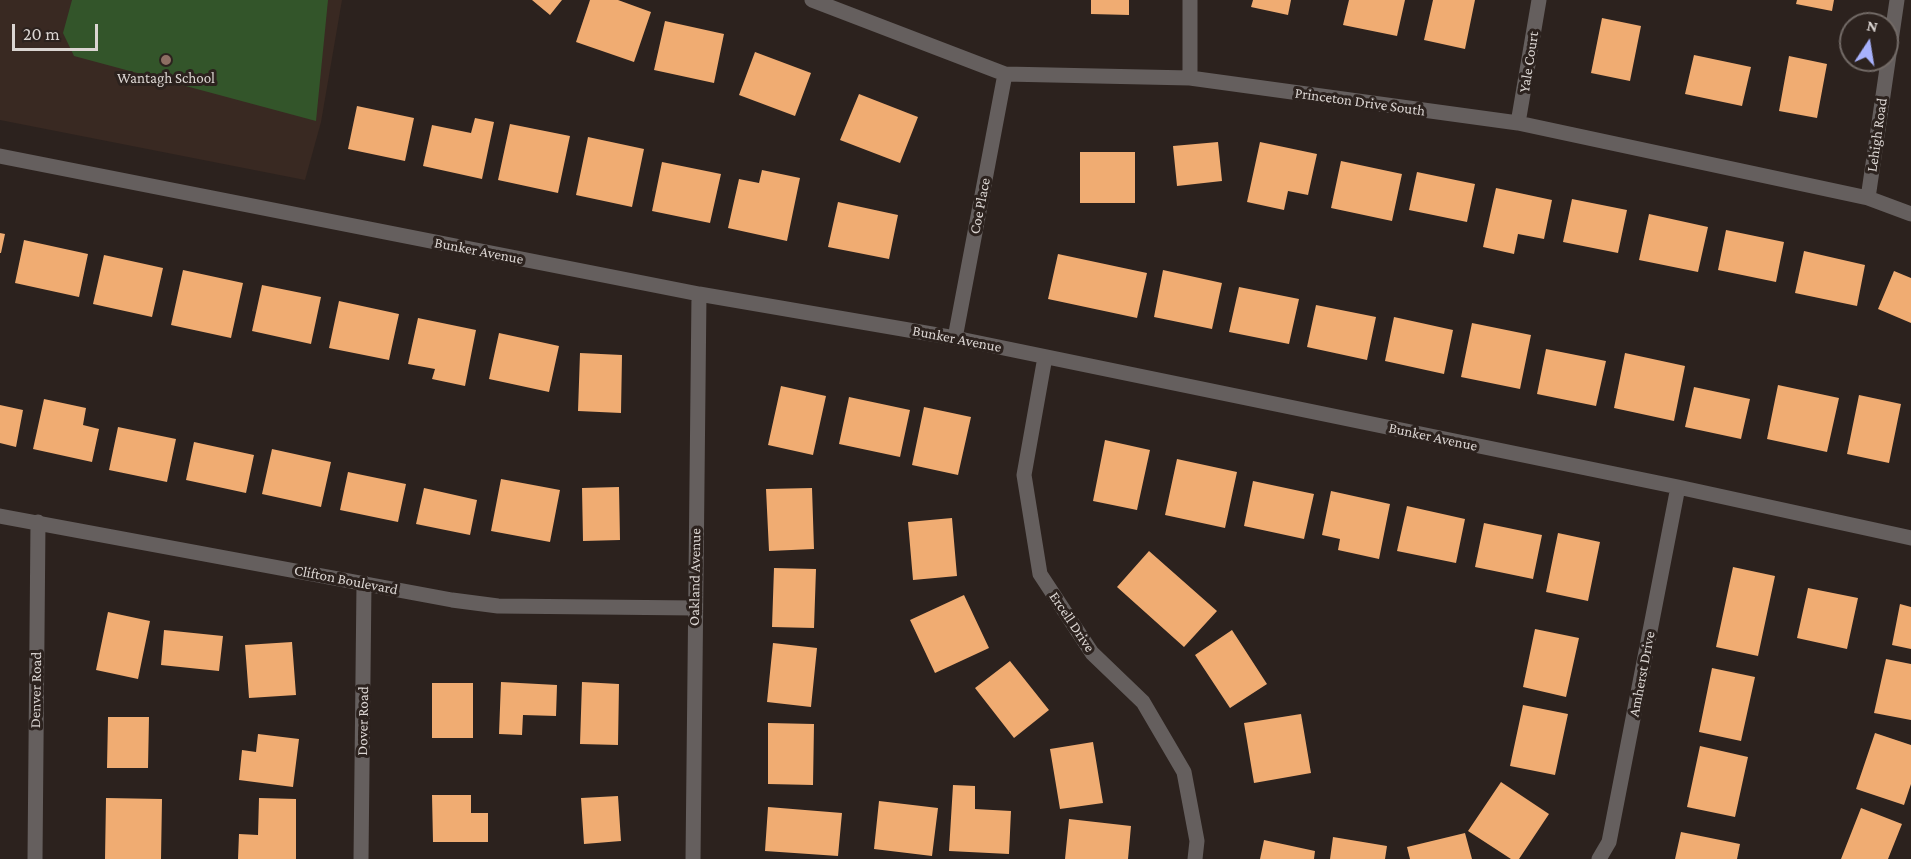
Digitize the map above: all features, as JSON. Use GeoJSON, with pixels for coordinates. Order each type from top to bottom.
{"type":"FeatureCollection","features":[{"type":"Feature","properties":{"kind":"street"},"geometry":{"type":"LineString","coordinates":[[1190,0],[1191,78]]}},
{"type":"Feature","properties":{"kind":"street","name":"Yale Court"},"geometry":{"type":"LineString","coordinates":[[1518,123],[1539,0]]}},
{"type":"Feature","properties":{"kind":"street","name":"Lehigh Road"},"geometry":{"type":"LineString","coordinates":[[1868,198],[1897,0]]}},
{"type":"Feature","properties":{"kind":"street","name":"Princeton Drive South"},"geometry":{"type":"LineString","coordinates":[[816,1],[1005,74],[1191,78],[1518,123],[1868,198],[1911,214]]}},
{"type":"Feature","properties":{"kind":"street","name":"Coe Place"},"geometry":{"type":"LineString","coordinates":[[955,338],[1005,74]]}},
{"type":"Feature","properties":{"kind":"street","name":"Bunker Avenue"},"geometry":{"type":"LineString","coordinates":[[0,156],[699,294],[955,338],[1678,487],[1911,538]]}},
{"type":"Feature","properties":{"kind":"street","name":"Oakland Avenue"},"geometry":{"type":"LineString","coordinates":[[693,859],[699,294]]}},
{"type":"Feature","properties":{"kind":"street","name":"Ercell Drive"},"geometry":{"type":"LineString","coordinates":[[1045,357],[1024,475],[1040,574],[1092,652],[1143,702],[1184,772],[1197,841],[1195,859]]}},
{"type":"Feature","properties":{"kind":"street","name":"Amherst Drive"},"geometry":{"type":"LineString","coordinates":[[1599,859],[1609,843],[1678,487]]}},
{"type":"Feature","properties":{"kind":"street","name":"Clifton Boulevard"},"geometry":{"type":"LineString","coordinates":[[0,516],[452,600],[498,606],[695,608]]}},
{"type":"Feature","properties":{"kind":"street","name":"Denver Road"},"geometry":{"type":"LineString","coordinates":[[35,859],[38,522]]}},
{"type":"Feature","properties":{"kind":"street","name":"Dover Road"},"geometry":{"type":"LineString","coordinates":[[361,859],[364,583]]}},
{"type":"Feature","properties":{"kind":"shaded area","name":"Wantagh School"},"geometry":{"type":"Polygon","coordinates":[[[0,0],[342,0],[321,122],[305,180],[0,120],[0,0]]]}},
{"type":"Feature","properties":{"kind":"green space"},"geometry":{"type":"Polygon","coordinates":[[[72,0],[328,0],[316,121],[74,56],[63,33],[72,0]]]}},
{"type":"Feature","properties":{"kind":"building"},"geometry":{"type":"Polygon","coordinates":[[[532,0],[562,0],[550,15],[532,0]]]}},
{"type":"Feature","properties":{"kind":"building"},"geometry":{"type":"Polygon","coordinates":[[[590,0],[618,0],[651,12],[634,62],[576,42],[590,0]]]}},
{"type":"Feature","properties":{"kind":"building"},"geometry":{"type":"Polygon","coordinates":[[[1091,0],[1129,0],[1129,15],[1091,14],[1091,0]]]}},
{"type":"Feature","properties":{"kind":"building"},"geometry":{"type":"Polygon","coordinates":[[[1253,0],[1291,0],[1288,15],[1251,7],[1253,0]]]}},
{"type":"Feature","properties":{"kind":"building"},"geometry":{"type":"Polygon","coordinates":[[[1349,0],[1405,0],[1397,36],[1343,25],[1349,0]]]}},
{"type":"Feature","properties":{"kind":"building"},"geometry":{"type":"Polygon","coordinates":[[[1433,0],[1475,0],[1465,49],[1424,40],[1433,0]]]}},
{"type":"Feature","properties":{"kind":"building"},"geometry":{"type":"Polygon","coordinates":[[[1797,0],[1834,0],[1832,11],[1796,4],[1797,0]]]}},
{"type":"Feature","properties":{"kind":"building"},"geometry":{"type":"Polygon","coordinates":[[[1602,18],[1641,26],[1630,81],[1591,73],[1602,18]]]}},
{"type":"Feature","properties":{"kind":"building"},"geometry":{"type":"Polygon","coordinates":[[[665,21],[724,34],[714,83],[654,70],[665,21]]]}},
{"type":"Feature","properties":{"kind":"building"},"geometry":{"type":"Polygon","coordinates":[[[755,52],[811,73],[795,116],[739,95],[755,52]]]}},
{"type":"Feature","properties":{"kind":"building"},"geometry":{"type":"Polygon","coordinates":[[[1694,55],[1751,67],[1742,106],[1685,94],[1694,55]]]}},
{"type":"Feature","properties":{"kind":"building"},"geometry":{"type":"Polygon","coordinates":[[[1789,56],[1827,64],[1817,118],[1779,111],[1789,56]]]}},
{"type":"Feature","properties":{"kind":"building"},"geometry":{"type":"Polygon","coordinates":[[[859,94],[918,117],[900,163],[840,140],[859,94]]]}},
{"type":"Feature","properties":{"kind":"building"},"geometry":{"type":"Polygon","coordinates":[[[357,106],[414,118],[405,161],[348,149],[357,106]]]}},
{"type":"Feature","properties":{"kind":"building"},"geometry":{"type":"Polygon","coordinates":[[[475,118],[494,122],[482,179],[423,166],[432,125],[471,133],[475,118]]]}},
{"type":"Feature","properties":{"kind":"building"},"geometry":{"type":"Polygon","coordinates":[[[510,124],[570,136],[558,193],[498,180],[510,124]]]}},
{"type":"Feature","properties":{"kind":"building"},"geometry":{"type":"Polygon","coordinates":[[[588,137],[644,149],[632,207],[576,195],[588,137]]]}},
{"type":"Feature","properties":{"kind":"building"},"geometry":{"type":"Polygon","coordinates":[[[1218,142],[1222,181],[1177,186],[1173,146],[1218,142]]]}},
{"type":"Feature","properties":{"kind":"building"},"geometry":{"type":"Polygon","coordinates":[[[1260,142],[1317,154],[1308,195],[1288,191],[1284,210],[1247,202],[1260,142]]]}},
{"type":"Feature","properties":{"kind":"building"},"geometry":{"type":"Polygon","coordinates":[[[1080,152],[1135,152],[1135,203],[1080,203],[1080,152]]]}},
{"type":"Feature","properties":{"kind":"building"},"geometry":{"type":"Polygon","coordinates":[[[1341,161],[1402,174],[1392,221],[1331,208],[1341,161]]]}},
{"type":"Feature","properties":{"kind":"building"},"geometry":{"type":"Polygon","coordinates":[[[662,162],[721,174],[710,223],[652,211],[662,162]]]}},
{"type":"Feature","properties":{"kind":"building"},"geometry":{"type":"Polygon","coordinates":[[[762,170],[800,178],[787,241],[728,228],[739,179],[759,183],[762,170]]]}},
{"type":"Feature","properties":{"kind":"building"},"geometry":{"type":"Polygon","coordinates":[[[1417,172],[1475,184],[1467,222],[1409,210],[1417,172]]]}},
{"type":"Feature","properties":{"kind":"building"},"geometry":{"type":"Polygon","coordinates":[[[1496,188],[1552,200],[1544,239],[1518,234],[1514,254],[1483,247],[1496,188]]]}},
{"type":"Feature","properties":{"kind":"building"},"geometry":{"type":"Polygon","coordinates":[[[1572,199],[1627,210],[1618,253],[1563,242],[1572,199]]]}},
{"type":"Feature","properties":{"kind":"building"},"geometry":{"type":"Polygon","coordinates":[[[838,202],[898,215],[889,259],[828,247],[838,202]]]}},
{"type":"Feature","properties":{"kind":"building"},"geometry":{"type":"Polygon","coordinates":[[[1649,214],[1708,227],[1698,272],[1639,260],[1649,214]]]}},
{"type":"Feature","properties":{"kind":"building"},"geometry":{"type":"Polygon","coordinates":[[[1726,230],[1784,242],[1776,282],[1718,270],[1726,230]]]}},
{"type":"Feature","properties":{"kind":"building"},"geometry":{"type":"Polygon","coordinates":[[[0,233],[5,234],[1,253],[0,253],[0,233]]]}},
{"type":"Feature","properties":{"kind":"building"},"geometry":{"type":"Polygon","coordinates":[[[24,240],[88,254],[79,297],[15,283],[24,240]]]}},
{"type":"Feature","properties":{"kind":"building"},"geometry":{"type":"Polygon","coordinates":[[[1804,251],[1865,265],[1857,306],[1795,293],[1804,251]]]}},
{"type":"Feature","properties":{"kind":"building"},"geometry":{"type":"Polygon","coordinates":[[[1058,254],[1147,273],[1137,318],[1048,299],[1058,254]]]}},
{"type":"Feature","properties":{"kind":"building"},"geometry":{"type":"Polygon","coordinates":[[[104,255],[163,268],[152,317],[93,304],[104,255]]]}},
{"type":"Feature","properties":{"kind":"building"},"geometry":{"type":"Polygon","coordinates":[[[183,270],[243,283],[231,338],[171,325],[183,270]]]}},
{"type":"Feature","properties":{"kind":"building"},"geometry":{"type":"Polygon","coordinates":[[[1163,270],[1222,283],[1212,329],[1154,317],[1163,270]]]}},
{"type":"Feature","properties":{"kind":"building"},"geometry":{"type":"Polygon","coordinates":[[[1894,271],[1911,278],[1911,323],[1878,309],[1894,271]]]}},
{"type":"Feature","properties":{"kind":"building"},"geometry":{"type":"Polygon","coordinates":[[[262,285],[321,297],[311,344],[252,331],[262,285]]]}},
{"type":"Feature","properties":{"kind":"building"},"geometry":{"type":"Polygon","coordinates":[[[1239,287],[1299,299],[1289,344],[1229,332],[1239,287]]]}},
{"type":"Feature","properties":{"kind":"building"},"geometry":{"type":"Polygon","coordinates":[[[339,301],[399,314],[389,360],[329,348],[339,301]]]}},
{"type":"Feature","properties":{"kind":"building"},"geometry":{"type":"Polygon","coordinates":[[[1316,305],[1376,317],[1367,360],[1307,347],[1316,305]]]}},
{"type":"Feature","properties":{"kind":"building"},"geometry":{"type":"Polygon","coordinates":[[[1394,317],[1453,330],[1444,374],[1385,361],[1394,317]]]}},
{"type":"Feature","properties":{"kind":"building"},"geometry":{"type":"Polygon","coordinates":[[[418,318],[476,330],[465,386],[432,379],[435,369],[408,364],[418,318]]]}},
{"type":"Feature","properties":{"kind":"building"},"geometry":{"type":"Polygon","coordinates":[[[1472,323],[1531,335],[1520,389],[1461,377],[1472,323]]]}},
{"type":"Feature","properties":{"kind":"building"},"geometry":{"type":"Polygon","coordinates":[[[499,333],[559,346],[549,392],[489,379],[499,333]]]}},
{"type":"Feature","properties":{"kind":"building"},"geometry":{"type":"Polygon","coordinates":[[[1546,349],[1606,361],[1596,406],[1537,394],[1546,349]]]}},
{"type":"Feature","properties":{"kind":"building"},"geometry":{"type":"Polygon","coordinates":[[[580,353],[622,355],[621,413],[578,411],[580,353]]]}},
{"type":"Feature","properties":{"kind":"building"},"geometry":{"type":"Polygon","coordinates":[[[1625,353],[1685,366],[1674,421],[1614,408],[1625,353]]]}},
{"type":"Feature","properties":{"kind":"building"},"geometry":{"type":"Polygon","coordinates":[[[1778,385],[1839,398],[1827,452],[1767,439],[1778,385]]]}},
{"type":"Feature","properties":{"kind":"building"},"geometry":{"type":"Polygon","coordinates":[[[781,386],[826,396],[813,455],[768,445],[781,386]]]}},
{"type":"Feature","properties":{"kind":"building"},"geometry":{"type":"Polygon","coordinates":[[[1694,387],[1750,399],[1741,439],[1685,427],[1694,387]]]}},
{"type":"Feature","properties":{"kind":"building"},"geometry":{"type":"Polygon","coordinates":[[[1859,395],[1901,404],[1889,463],[1847,454],[1859,395]]]}},
{"type":"Feature","properties":{"kind":"building"},"geometry":{"type":"Polygon","coordinates":[[[849,397],[910,410],[900,457],[839,444],[849,397]]]}},
{"type":"Feature","properties":{"kind":"building"},"geometry":{"type":"Polygon","coordinates":[[[44,399],[86,408],[83,425],[99,429],[92,462],[33,449],[44,399]]]}},
{"type":"Feature","properties":{"kind":"building"},"geometry":{"type":"Polygon","coordinates":[[[0,405],[23,410],[16,447],[0,443],[0,405]]]}},
{"type":"Feature","properties":{"kind":"building"},"geometry":{"type":"Polygon","coordinates":[[[924,407],[971,417],[958,475],[912,465],[924,407]]]}},
{"type":"Feature","properties":{"kind":"building"},"geometry":{"type":"Polygon","coordinates":[[[118,427],[176,439],[167,482],[109,470],[118,427]]]}},
{"type":"Feature","properties":{"kind":"building"},"geometry":{"type":"Polygon","coordinates":[[[1105,440],[1150,450],[1137,510],[1093,501],[1105,440]]]}},
{"type":"Feature","properties":{"kind":"building"},"geometry":{"type":"Polygon","coordinates":[[[194,442],[254,455],[246,493],[186,480],[194,442]]]}},
{"type":"Feature","properties":{"kind":"building"},"geometry":{"type":"Polygon","coordinates":[[[272,449],[331,462],[321,507],[262,494],[272,449]]]}},
{"type":"Feature","properties":{"kind":"building"},"geometry":{"type":"Polygon","coordinates":[[[1177,459],[1237,472],[1225,528],[1165,515],[1177,459]]]}},
{"type":"Feature","properties":{"kind":"building"},"geometry":{"type":"Polygon","coordinates":[[[348,472],[406,484],[398,522],[340,510],[348,472]]]}},
{"type":"Feature","properties":{"kind":"building"},"geometry":{"type":"Polygon","coordinates":[[[501,479],[560,490],[550,542],[491,531],[501,479]]]}},
{"type":"Feature","properties":{"kind":"building"},"geometry":{"type":"Polygon","coordinates":[[[1253,481],[1314,494],[1304,539],[1244,526],[1253,481]]]}},
{"type":"Feature","properties":{"kind":"building"},"geometry":{"type":"Polygon","coordinates":[[[619,487],[620,540],[583,541],[582,488],[619,487]]]}},
{"type":"Feature","properties":{"kind":"building"},"geometry":{"type":"Polygon","coordinates":[[[424,488],[477,500],[470,535],[416,524],[424,488]]]}},
{"type":"Feature","properties":{"kind":"building"},"geometry":{"type":"Polygon","coordinates":[[[812,488],[814,549],[769,551],[766,489],[812,488]]]}},
{"type":"Feature","properties":{"kind":"building"},"geometry":{"type":"Polygon","coordinates":[[[1331,491],[1390,504],[1379,559],[1338,550],[1340,539],[1322,535],[1331,491]]]}},
{"type":"Feature","properties":{"kind":"building"},"geometry":{"type":"Polygon","coordinates":[[[1407,506],[1465,519],[1456,563],[1397,551],[1407,506]]]}},
{"type":"Feature","properties":{"kind":"building"},"geometry":{"type":"Polygon","coordinates":[[[952,518],[957,576],[913,580],[908,522],[952,518]]]}},
{"type":"Feature","properties":{"kind":"building"},"geometry":{"type":"Polygon","coordinates":[[[1484,523],[1542,535],[1533,579],[1475,567],[1484,523]]]}},
{"type":"Feature","properties":{"kind":"building"},"geometry":{"type":"Polygon","coordinates":[[[1558,533],[1600,542],[1588,601],[1546,592],[1558,533]]]}},
{"type":"Feature","properties":{"kind":"building"},"geometry":{"type":"Polygon","coordinates":[[[1149,551],[1217,611],[1184,647],[1117,587],[1149,551]]]}},
{"type":"Feature","properties":{"kind":"building"},"geometry":{"type":"Polygon","coordinates":[[[1733,567],[1775,576],[1758,656],[1716,647],[1733,567]]]}},
{"type":"Feature","properties":{"kind":"building"},"geometry":{"type":"Polygon","coordinates":[[[774,568],[816,569],[814,628],[772,627],[774,568]]]}},
{"type":"Feature","properties":{"kind":"building"},"geometry":{"type":"Polygon","coordinates":[[[1808,588],[1858,598],[1847,649],[1797,638],[1808,588]]]}},
{"type":"Feature","properties":{"kind":"building"},"geometry":{"type":"Polygon","coordinates":[[[964,595],[989,648],[935,673],[910,620],[964,595]]]}},
{"type":"Feature","properties":{"kind":"building"},"geometry":{"type":"Polygon","coordinates":[[[1900,604],[1911,607],[1911,649],[1892,645],[1900,604]]]}},
{"type":"Feature","properties":{"kind":"building"},"geometry":{"type":"Polygon","coordinates":[[[108,612],[150,621],[138,679],[96,670],[108,612]]]}},
{"type":"Feature","properties":{"kind":"building"},"geometry":{"type":"Polygon","coordinates":[[[1535,629],[1579,638],[1566,697],[1523,687],[1535,629]]]}},
{"type":"Feature","properties":{"kind":"building"},"geometry":{"type":"Polygon","coordinates":[[[164,630],[223,636],[219,671],[161,665],[164,630]]]}},
{"type":"Feature","properties":{"kind":"building"},"geometry":{"type":"Polygon","coordinates":[[[1232,630],[1267,684],[1230,708],[1195,655],[1232,630]]]}},
{"type":"Feature","properties":{"kind":"building"},"geometry":{"type":"Polygon","coordinates":[[[292,642],[296,695],[249,698],[245,645],[292,642]]]}},
{"type":"Feature","properties":{"kind":"building"},"geometry":{"type":"Polygon","coordinates":[[[773,643],[817,648],[811,707],[767,702],[773,643]]]}},
{"type":"Feature","properties":{"kind":"building"},"geometry":{"type":"Polygon","coordinates":[[[1886,659],[1911,664],[1911,720],[1874,713],[1886,659]]]}},
{"type":"Feature","properties":{"kind":"building"},"geometry":{"type":"Polygon","coordinates":[[[1010,661],[1049,710],[1014,738],[975,688],[1010,661]]]}},
{"type":"Feature","properties":{"kind":"building"},"geometry":{"type":"Polygon","coordinates":[[[1712,668],[1755,677],[1741,741],[1699,732],[1712,668]]]}},
{"type":"Feature","properties":{"kind":"building"},"geometry":{"type":"Polygon","coordinates":[[[501,682],[557,685],[556,716],[523,715],[522,735],[499,734],[501,682]]]}},
{"type":"Feature","properties":{"kind":"building"},"geometry":{"type":"Polygon","coordinates":[[[582,682],[619,684],[618,745],[580,744],[582,682]]]}},
{"type":"Feature","properties":{"kind":"building"},"geometry":{"type":"Polygon","coordinates":[[[432,683],[473,683],[473,738],[432,738],[432,683]]]}},
{"type":"Feature","properties":{"kind":"building"},"geometry":{"type":"Polygon","coordinates":[[[1523,705],[1568,714],[1555,775],[1510,766],[1523,705]]]}},
{"type":"Feature","properties":{"kind":"building"},"geometry":{"type":"Polygon","coordinates":[[[1301,714],[1311,773],[1254,783],[1244,723],[1301,714]]]}},
{"type":"Feature","properties":{"kind":"building"},"geometry":{"type":"Polygon","coordinates":[[[108,717],[149,717],[148,768],[107,768],[108,717]]]}},
{"type":"Feature","properties":{"kind":"building"},"geometry":{"type":"Polygon","coordinates":[[[768,723],[814,724],[813,785],[768,784],[768,723]]]}},
{"type":"Feature","properties":{"kind":"building"},"geometry":{"type":"Polygon","coordinates":[[[1875,733],[1911,745],[1911,784],[1904,805],[1856,789],[1875,733]]]}},
{"type":"Feature","properties":{"kind":"building"},"geometry":{"type":"Polygon","coordinates":[[[258,734],[299,739],[293,787],[239,780],[242,750],[256,752],[258,734]]]}},
{"type":"Feature","properties":{"kind":"building"},"geometry":{"type":"Polygon","coordinates":[[[1093,742],[1103,803],[1060,809],[1050,749],[1093,742]]]}},
{"type":"Feature","properties":{"kind":"building"},"geometry":{"type":"Polygon","coordinates":[[[1700,746],[1748,757],[1735,817],[1687,807],[1700,746]]]}},
{"type":"Feature","properties":{"kind":"building"},"geometry":{"type":"Polygon","coordinates":[[[1501,782],[1549,814],[1519,859],[1511,859],[1468,831],[1501,782]]]}},
{"type":"Feature","properties":{"kind":"building"},"geometry":{"type":"Polygon","coordinates":[[[953,785],[975,786],[975,809],[1011,811],[1009,854],[949,851],[953,785]]]}},
{"type":"Feature","properties":{"kind":"building"},"geometry":{"type":"Polygon","coordinates":[[[432,795],[471,795],[471,813],[488,813],[488,842],[433,842],[432,795]]]}},
{"type":"Feature","properties":{"kind":"building"},"geometry":{"type":"Polygon","coordinates":[[[618,796],[621,841],[584,844],[581,798],[618,796]]]}},
{"type":"Feature","properties":{"kind":"building"},"geometry":{"type":"Polygon","coordinates":[[[106,798],[162,799],[161,859],[105,859],[106,798]]]}},
{"type":"Feature","properties":{"kind":"building"},"geometry":{"type":"Polygon","coordinates":[[[259,798],[296,799],[296,859],[238,859],[239,834],[258,835],[259,798]]]}},
{"type":"Feature","properties":{"kind":"building"},"geometry":{"type":"Polygon","coordinates":[[[879,801],[938,808],[932,856],[874,849],[879,801]]]}},
{"type":"Feature","properties":{"kind":"building"},"geometry":{"type":"Polygon","coordinates":[[[768,807],[842,813],[838,856],[765,851],[768,807]]]}},
{"type":"Feature","properties":{"kind":"building"},"geometry":{"type":"Polygon","coordinates":[[[1861,808],[1902,824],[1888,859],[1841,859],[1861,808]]]}},
{"type":"Feature","properties":{"kind":"building"},"geometry":{"type":"Polygon","coordinates":[[[1069,819],[1131,826],[1128,859],[1065,859],[1069,819]]]}},
{"type":"Feature","properties":{"kind":"building"},"geometry":{"type":"Polygon","coordinates":[[[1681,832],[1740,844],[1737,859],[1675,859],[1681,832]]]}},
{"type":"Feature","properties":{"kind":"building"},"geometry":{"type":"Polygon","coordinates":[[[1465,833],[1472,859],[1410,859],[1407,847],[1465,833]]]}},
{"type":"Feature","properties":{"kind":"building"},"geometry":{"type":"Polygon","coordinates":[[[1333,837],[1387,846],[1385,859],[1330,859],[1333,837]]]}},
{"type":"Feature","properties":{"kind":"building"},"geometry":{"type":"Polygon","coordinates":[[[1264,840],[1315,851],[1314,859],[1260,859],[1264,840]]]}},
{"type":"Feature","properties":{"kind":"place","name":"Wantagh School"},"geometry":{"type":"Point","coordinates":[166,60]}}]}
